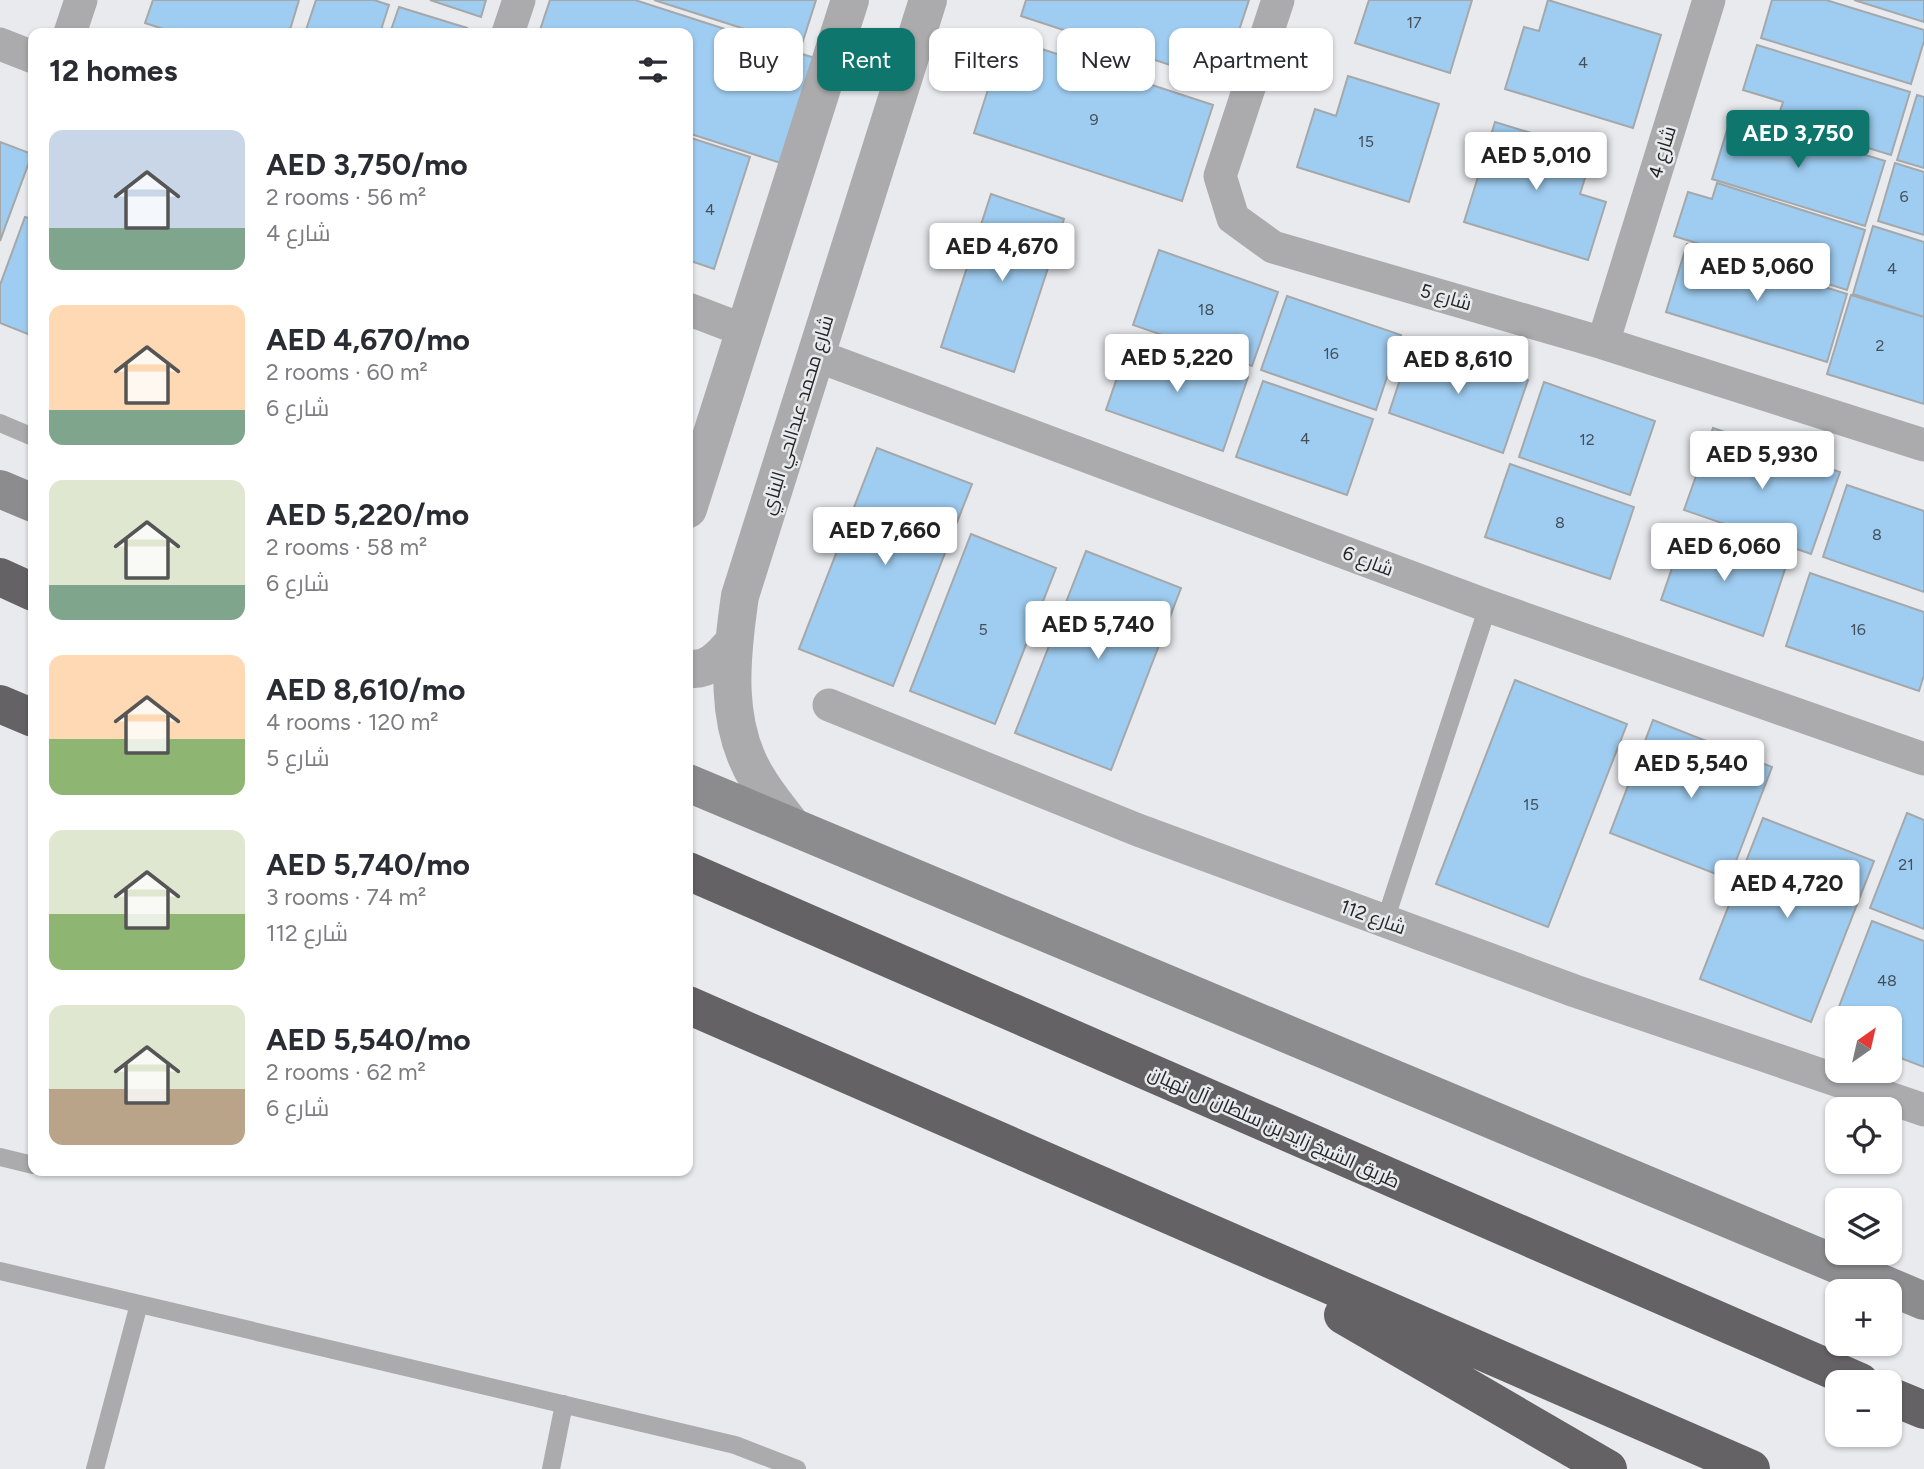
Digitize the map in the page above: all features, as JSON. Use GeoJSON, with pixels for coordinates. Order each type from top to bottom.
{"type":"FeatureCollection","features":[{"type":"Feature","properties":{"kind":"highway"},"geometry":{"type":"LineString","coordinates":[[0,577],[28,590]]}},
{"type":"Feature","properties":{"kind":"highway"},"geometry":{"type":"LineString","coordinates":[[0,704],[28,716]]}},
{"type":"Feature","properties":{"kind":"highway","name":"طريق الشيخ زايد بن سلطان آل نهيان"},"geometry":{"type":"LineString","coordinates":[[693,873],[1832,1370]]}},
{"type":"Feature","properties":{"kind":"highway"},"geometry":{"type":"LineString","coordinates":[[693,1007],[1751,1469]]}},
{"type":"Feature","properties":{"kind":"highway"},"geometry":{"type":"LineString","coordinates":[[1190,1226],[1608,1469]]}},
{"type":"Feature","properties":{"kind":"highway"},"geometry":{"type":"LineString","coordinates":[[1902,1401],[1924,1410]]}},
{"type":"Feature","properties":{"kind":"main road"},"geometry":{"type":"LineString","coordinates":[[0,489],[28,501]]}},
{"type":"Feature","properties":{"kind":"main road"},"geometry":{"type":"LineString","coordinates":[[693,785],[1924,1301]]}},
{"type":"Feature","properties":{"kind":"street"},"geometry":{"type":"LineString","coordinates":[[72,28],[81,0]]}},
{"type":"Feature","properties":{"kind":"street"},"geometry":{"type":"LineString","coordinates":[[510,28],[519,0]]}},
{"type":"Feature","properties":{"kind":"street"},"geometry":{"type":"LineString","coordinates":[[693,493],[850,0]]}},
{"type":"Feature","properties":{"kind":"street","name":"شارع محمد عبدالحي البناي"},"geometry":{"type":"LineString","coordinates":[[791,825],[757,779],[737,726],[731,669],[740,596],[928,0]]}},
{"type":"Feature","properties":{"kind":"street","name":"شارع 5"},"geometry":{"type":"LineString","coordinates":[[1278,0],[1220,176],[1233,218],[1273,247],[1604,343],[1924,445]]}},
{"type":"Feature","properties":{"kind":"street","name":"شارع 4"},"geometry":{"type":"LineString","coordinates":[[1604,343],[1709,0]]}},
{"type":"Feature","properties":{"kind":"street"},"geometry":{"type":"LineString","coordinates":[[0,44],[28,55]]}},
{"type":"Feature","properties":{"kind":"street"},"geometry":{"type":"LineString","coordinates":[[693,311],[743,330]]}},
{"type":"Feature","properties":{"kind":"street","name":"شارع 6"},"geometry":{"type":"LineString","coordinates":[[815,355],[1488,606],[1924,759]]}},
{"type":"Feature","properties":{"kind":"street"},"geometry":{"type":"LineString","coordinates":[[693,670],[717,662],[733,643]]}},
{"type":"Feature","properties":{"kind":"street","name":"شارع 112"},"geometry":{"type":"LineString","coordinates":[[829,705],[1138,830],[1575,991],[1924,1110]]}},
{"type":"Feature","properties":{"kind":"lane"},"geometry":{"type":"LineString","coordinates":[[0,423],[28,435]]}},
{"type":"Feature","properties":{"kind":"lane"},"geometry":{"type":"LineString","coordinates":[[1385,921],[1488,606]]}},
{"type":"Feature","properties":{"kind":"lane"},"geometry":{"type":"LineString","coordinates":[[0,1157],[28,1164]]}},
{"type":"Feature","properties":{"kind":"lane"},"geometry":{"type":"LineString","coordinates":[[0,1271],[735,1445],[797,1469]]}},
{"type":"Feature","properties":{"kind":"lane"},"geometry":{"type":"LineString","coordinates":[[95,1469],[139,1304]]}},
{"type":"Feature","properties":{"kind":"lane"},"geometry":{"type":"LineString","coordinates":[[551,1469],[565,1405]]}},
{"type":"Feature","properties":{"kind":"building"},"geometry":{"type":"Polygon","coordinates":[[[153,0],[299,0],[291,28],[160,28],[145,23],[153,0]]]}},
{"type":"Feature","properties":{"kind":"building"},"geometry":{"type":"Polygon","coordinates":[[[316,0],[374,0],[389,5],[382,28],[307,28],[316,0]]]}},
{"type":"Feature","properties":{"kind":"building"},"geometry":{"type":"Polygon","coordinates":[[[430,0],[486,0],[481,17],[430,0]]]}},
{"type":"Feature","properties":{"kind":"building"},"geometry":{"type":"Polygon","coordinates":[[[550,0],[635,0],[722,28],[714,28],[714,91],[803,91],[803,54],[817,59],[817,83],[790,166],[693,135],[693,28],[541,28],[550,0]]]}},
{"type":"Feature","properties":{"kind":"building"},"geometry":{"type":"Polygon","coordinates":[[[654,0],[816,0],[803,41],[803,28],[742,28],[654,0]]]}},
{"type":"Feature","properties":{"kind":"building"},"geometry":{"type":"Polygon","coordinates":[[[1026,0],[1249,0],[1240,28],[1169,28],[1169,65],[1155,60],[1155,28],[1058,28],[1021,16],[1026,0]]]}},
{"type":"Feature","properties":{"kind":"building"},"geometry":{"type":"Polygon","coordinates":[[[1369,0],[1472,0],[1450,73],[1355,43],[1369,0]]]}},
{"type":"Feature","properties":{"kind":"building"},"geometry":{"type":"Polygon","coordinates":[[[1548,0],[1661,35],[1633,128],[1505,89],[1524,27],[1539,31],[1548,0]]]}},
{"type":"Feature","properties":{"kind":"building"},"geometry":{"type":"Polygon","coordinates":[[[1772,0],[1826,0],[1924,30],[1924,41],[1911,84],[1761,38],[1772,0]]]}},
{"type":"Feature","properties":{"kind":"building"},"geometry":{"type":"Polygon","coordinates":[[[1854,0],[1924,0],[1924,22],[1854,0]]]}},
{"type":"Feature","properties":{"kind":"building"},"geometry":{"type":"Polygon","coordinates":[[[399,7],[467,28],[392,28],[399,7]]]}},
{"type":"Feature","properties":{"kind":"building"},"geometry":{"type":"Polygon","coordinates":[[[1757,45],[1910,92],[1891,155],[1777,120],[1783,102],[1743,90],[1757,45]]]}},
{"type":"Feature","properties":{"kind":"building"},"geometry":{"type":"Polygon","coordinates":[[[1043,49],[1057,54],[1057,91],[1155,91],[1155,86],[1213,105],[1182,201],[974,133],[988,91],[1043,91],[1043,49]]]}},
{"type":"Feature","properties":{"kind":"building"},"geometry":{"type":"Polygon","coordinates":[[[1348,76],[1439,104],[1409,202],[1297,167],[1315,109],[1336,116],[1348,76]]]}},
{"type":"Feature","properties":{"kind":"building"},"geometry":{"type":"Polygon","coordinates":[[[1917,95],[1924,97],[1924,168],[1897,160],[1917,95]]]}},
{"type":"Feature","properties":{"kind":"building"},"geometry":{"type":"Polygon","coordinates":[[[1732,114],[1885,161],[1865,226],[1712,179],[1732,114]]]}},
{"type":"Feature","properties":{"kind":"building"},"geometry":{"type":"Polygon","coordinates":[[[1495,122],[1593,152],[1580,194],[1606,202],[1588,260],[1464,222],[1495,122]]]}},
{"type":"Feature","properties":{"kind":"building"},"geometry":{"type":"Polygon","coordinates":[[[693,139],[750,157],[714,269],[693,262],[693,139]]]}},
{"type":"Feature","properties":{"kind":"building"},"geometry":{"type":"Polygon","coordinates":[[[0,142],[28,152],[28,165],[0,241],[0,142]]]}},
{"type":"Feature","properties":{"kind":"building"},"geometry":{"type":"Polygon","coordinates":[[[1895,163],[1924,172],[1924,235],[1878,221],[1895,163]]]}},
{"type":"Feature","properties":{"kind":"building"},"geometry":{"type":"Polygon","coordinates":[[[1717,183],[1865,230],[1847,290],[1674,236],[1688,192],[1712,199],[1717,183]]]}},
{"type":"Feature","properties":{"kind":"building"},"geometry":{"type":"Polygon","coordinates":[[[991,194],[1064,219],[1014,372],[941,347],[991,194]]]}},
{"type":"Feature","properties":{"kind":"building"},"geometry":{"type":"Polygon","coordinates":[[[25,217],[28,218],[28,334],[0,323],[0,285],[25,217]]]}},
{"type":"Feature","properties":{"kind":"building"},"geometry":{"type":"Polygon","coordinates":[[[1873,226],[1924,242],[1924,317],[1853,294],[1873,226]]]}},
{"type":"Feature","properties":{"kind":"building"},"geometry":{"type":"Polygon","coordinates":[[[1687,244],[1847,294],[1827,362],[1666,312],[1687,244]]]}},
{"type":"Feature","properties":{"kind":"building"},"geometry":{"type":"Polygon","coordinates":[[[1159,250],[1278,292],[1252,366],[1133,325],[1159,250]]]}},
{"type":"Feature","properties":{"kind":"building"},"geometry":{"type":"Polygon","coordinates":[[[1851,295],[1924,317],[1924,404],[1827,374],[1851,295]]]}},
{"type":"Feature","properties":{"kind":"building"},"geometry":{"type":"Polygon","coordinates":[[[1287,296],[1401,335],[1376,410],[1261,370],[1287,296]]]}},
{"type":"Feature","properties":{"kind":"building"},"geometry":{"type":"Polygon","coordinates":[[[1131,337],[1248,377],[1223,451],[1106,410],[1131,337]]]}},
{"type":"Feature","properties":{"kind":"building"},"geometry":{"type":"Polygon","coordinates":[[[1413,340],[1528,380],[1503,453],[1389,413],[1413,340]]]}},
{"type":"Feature","properties":{"kind":"building"},"geometry":{"type":"Polygon","coordinates":[[[1263,381],[1373,419],[1347,495],[1236,457],[1263,381]]]}},
{"type":"Feature","properties":{"kind":"building"},"geometry":{"type":"Polygon","coordinates":[[[1544,382],[1655,421],[1630,495],[1519,457],[1544,382]]]}},
{"type":"Feature","properties":{"kind":"building"},"geometry":{"type":"Polygon","coordinates":[[[1713,428],[1840,472],[1811,554],[1684,510],[1713,428]]]}},
{"type":"Feature","properties":{"kind":"building"},"geometry":{"type":"Polygon","coordinates":[[[877,448],[972,484],[893,686],[799,649],[877,448]]]}},
{"type":"Feature","properties":{"kind":"building"},"geometry":{"type":"Polygon","coordinates":[[[1510,464],[1634,507],[1610,579],[1485,537],[1510,464]]]}},
{"type":"Feature","properties":{"kind":"building"},"geometry":{"type":"Polygon","coordinates":[[[1847,485],[1924,511],[1924,592],[1823,557],[1847,485]]]}},
{"type":"Feature","properties":{"kind":"building"},"geometry":{"type":"Polygon","coordinates":[[[1685,531],[1786,566],[1763,636],[1661,600],[1685,531]]]}},
{"type":"Feature","properties":{"kind":"building"},"geometry":{"type":"Polygon","coordinates":[[[971,534],[1056,568],[995,724],[910,691],[971,534]]]}},
{"type":"Feature","properties":{"kind":"building"},"geometry":{"type":"Polygon","coordinates":[[[1086,551],[1181,588],[1111,770],[1015,733],[1086,551]]]}},
{"type":"Feature","properties":{"kind":"building"},"geometry":{"type":"Polygon","coordinates":[[[1810,573],[1924,612],[1924,675],[1919,691],[1786,646],[1810,573]]]}},
{"type":"Feature","properties":{"kind":"building"},"geometry":{"type":"Polygon","coordinates":[[[1515,680],[1627,724],[1548,927],[1436,884],[1515,680]]]}},
{"type":"Feature","properties":{"kind":"building"},"geometry":{"type":"Polygon","coordinates":[[[1653,720],[1772,767],[1729,879],[1610,833],[1653,720]]]}},
{"type":"Feature","properties":{"kind":"building"},"geometry":{"type":"Polygon","coordinates":[[[1907,813],[1924,820],[1924,929],[1870,908],[1907,813]]]}},
{"type":"Feature","properties":{"kind":"building"},"geometry":{"type":"Polygon","coordinates":[[[1763,818],[1874,861],[1811,1022],[1700,979],[1763,818]]]}},
{"type":"Feature","properties":{"kind":"building"},"geometry":{"type":"Polygon","coordinates":[[[1872,921],[1924,941],[1924,1067],[1902,1059],[1902,1006],[1839,1006],[1872,921]]]}}]}
